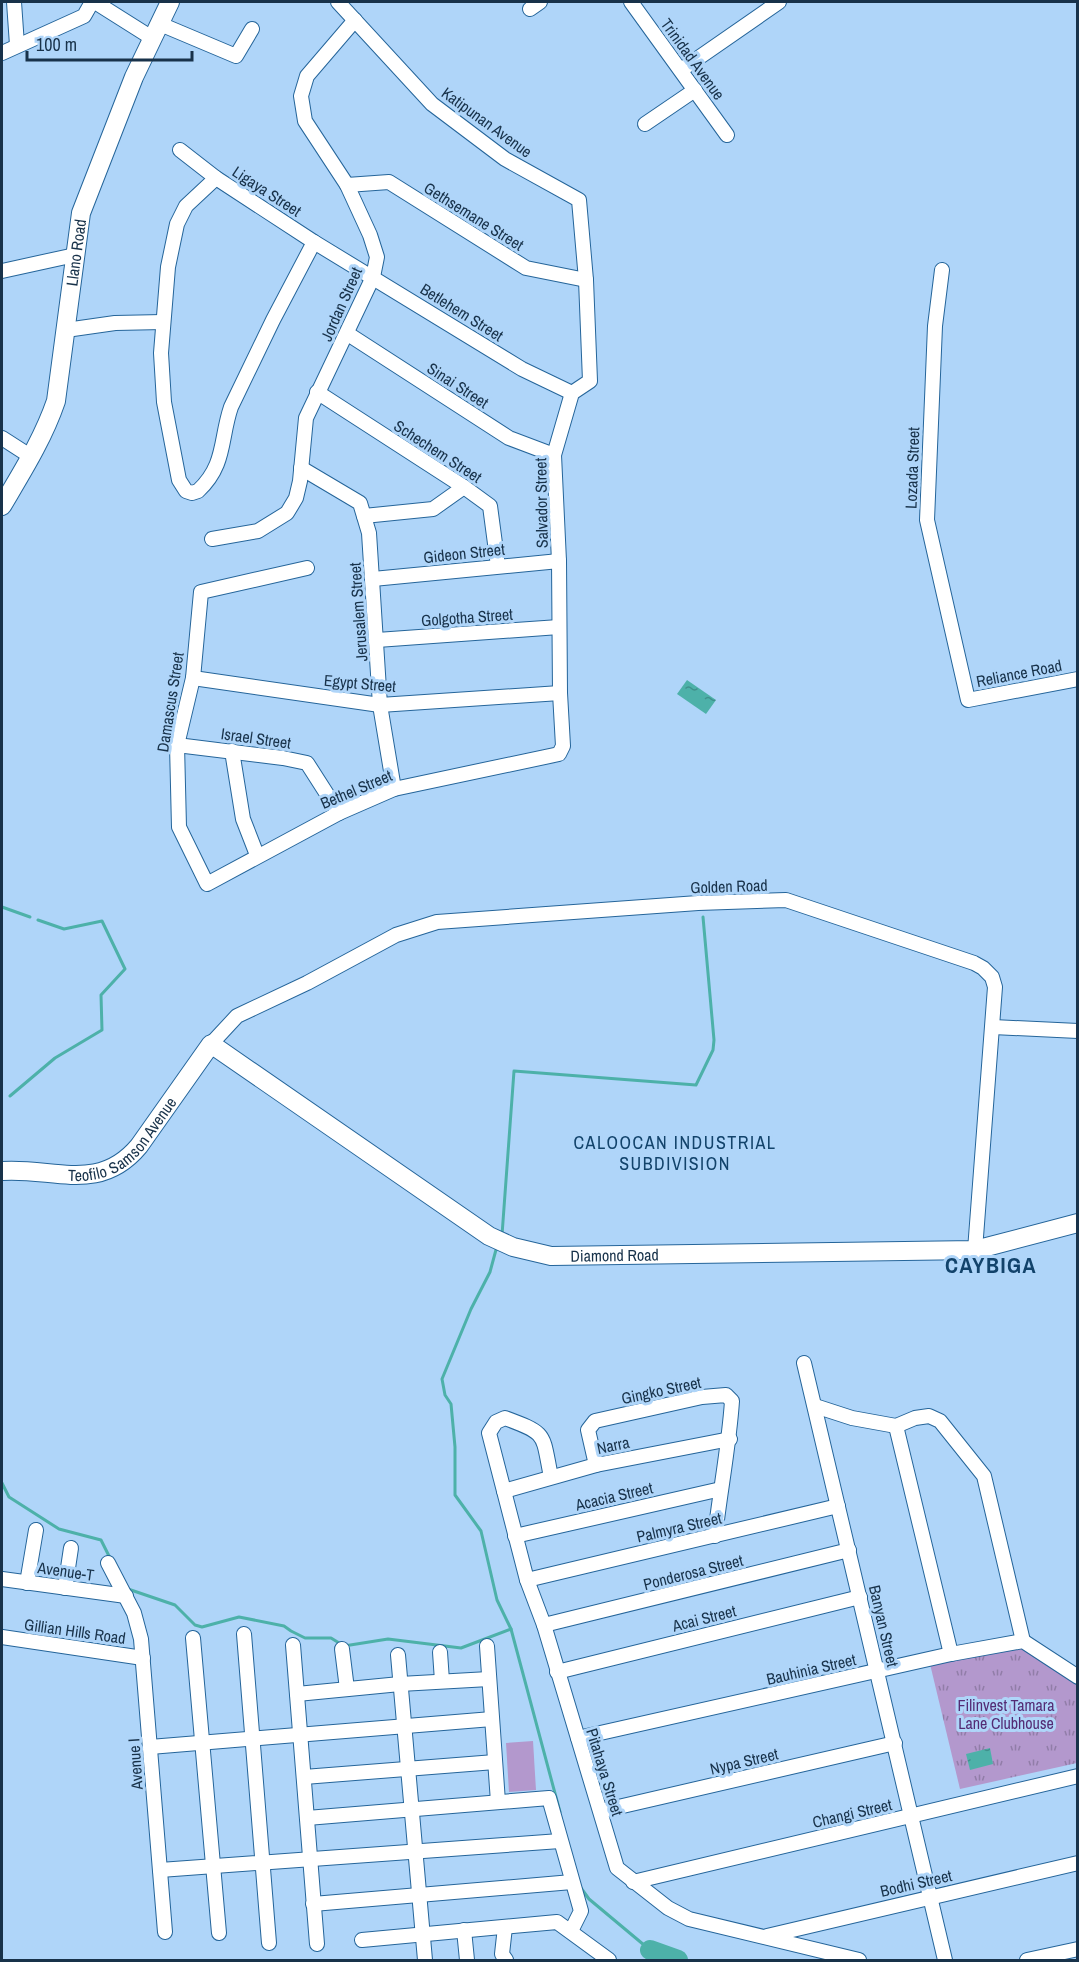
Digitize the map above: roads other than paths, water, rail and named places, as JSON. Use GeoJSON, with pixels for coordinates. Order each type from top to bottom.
{"type":"FeatureCollection","features":[{"type":"Feature","properties":{"kind":"main road","name":"Llano Road"},"geometry":{"type":"LineString","coordinates":[[2,506],[49,423],[56,401],[81,213],[134,77],[171,2]]}},
{"type":"Feature","properties":{"kind":"main road","name":"Teofilo Samson Avenue"},"geometry":{"type":"LineString","coordinates":[[2,1171],[79,1176],[94,1175],[117,1166],[140,1146],[212,1044]]}},
{"type":"Feature","properties":{"kind":"main road","name":"Diamond Road"},"geometry":{"type":"LineString","coordinates":[[212,1044],[499,1241],[559,1257],[975,1250],[1077,1223]]}},
{"type":"Feature","properties":{"kind":"street"},"geometry":{"type":"LineString","coordinates":[[14,2],[17,45]]}},
{"type":"Feature","properties":{"kind":"street"},"geometry":{"type":"LineString","coordinates":[[2,53],[84,16],[94,2],[156,31],[236,56],[252,29]]}},
{"type":"Feature","properties":{"kind":"street","name":"Katipunan Avenue"},"geometry":{"type":"LineString","coordinates":[[338,2],[432,104],[505,159],[579,200]]}},
{"type":"Feature","properties":{"kind":"street"},"geometry":{"type":"LineString","coordinates":[[681,70],[779,2]]}},
{"type":"Feature","properties":{"kind":"street","name":"Trinidad Avenue"},"geometry":{"type":"LineString","coordinates":[[638,4],[727,135]]}},
{"type":"Feature","properties":{"kind":"street","name":"Jordan Street"},"geometry":{"type":"LineString","coordinates":[[212,539],[258,531],[286,513],[296,498],[306,418],[348,334],[373,277],[377,257],[370,235],[347,185],[305,121],[301,96],[306,76],[355,20]]}},
{"type":"Feature","properties":{"kind":"street"},"geometry":{"type":"LineString","coordinates":[[645,124],[695,90]]}},
{"type":"Feature","properties":{"kind":"street","name":"Ligaya Street"},"geometry":{"type":"LineString","coordinates":[[180,150],[216,178],[338,256]]}},
{"type":"Feature","properties":{"kind":"street"},"geometry":{"type":"LineString","coordinates":[[216,178],[186,206],[177,224],[168,267],[163,322],[164,402],[178,480],[186,492],[192,493],[204,487],[220,460],[226,421],[231,407],[314,242]]}},
{"type":"Feature","properties":{"kind":"street","name":"Gethsemane Street"},"geometry":{"type":"LineString","coordinates":[[347,185],[389,182],[526,268],[585,280]]}},
{"type":"Feature","properties":{"kind":"street","name":"Salvador Street"},"geometry":{"type":"LineString","coordinates":[[563,746],[554,455],[572,393],[590,381],[579,200]]}},
{"type":"Feature","properties":{"kind":"street"},"geometry":{"type":"LineString","coordinates":[[2,271],[75,255]]}},
{"type":"Feature","properties":{"kind":"street","name":"Betlehem Street"},"geometry":{"type":"LineString","coordinates":[[338,256],[522,369],[572,393]]}},
{"type":"Feature","properties":{"kind":"street","name":"Lozada Street"},"geometry":{"type":"LineString","coordinates":[[942,270],[935,326],[927,520],[968,700]]}},
{"type":"Feature","properties":{"kind":"street"},"geometry":{"type":"LineString","coordinates":[[66,330],[115,323],[163,322]]}},
{"type":"Feature","properties":{"kind":"street","name":"Sinai Street"},"geometry":{"type":"LineString","coordinates":[[348,334],[509,438],[554,455]]}},
{"type":"Feature","properties":{"kind":"street","name":"Schechem Street"},"geometry":{"type":"LineString","coordinates":[[317,392],[490,506],[498,566]]}},
{"type":"Feature","properties":{"kind":"street"},"geometry":{"type":"LineString","coordinates":[[2,438],[30,456]]}},
{"type":"Feature","properties":{"kind":"street","name":"Jerusalem Street"},"geometry":{"type":"LineString","coordinates":[[301,468],[360,503],[369,533],[380,705],[394,789]]}},
{"type":"Feature","properties":{"kind":"street"},"geometry":{"type":"LineString","coordinates":[[364,516],[433,509],[464,487]]}},
{"type":"Feature","properties":{"kind":"street","name":"Gideon Street"},"geometry":{"type":"LineString","coordinates":[[373,579],[559,561]]}},
{"type":"Feature","properties":{"kind":"street","name":"Damascus Street"},"geometry":{"type":"LineString","coordinates":[[207,884],[179,827],[177,745],[193,678],[201,592],[307,568]]}},
{"type":"Feature","properties":{"kind":"street","name":"Golgotha Street"},"geometry":{"type":"LineString","coordinates":[[377,640],[559,627]]}},
{"type":"Feature","properties":{"kind":"street","name":"Egypt Street"},"geometry":{"type":"LineString","coordinates":[[193,678],[380,705],[560,693]]}},
{"type":"Feature","properties":{"kind":"street","name":"Reliance Road"},"geometry":{"type":"LineString","coordinates":[[968,700],[1077,679]]}},
{"type":"Feature","properties":{"kind":"street","name":"Israel Street"},"geometry":{"type":"LineString","coordinates":[[177,745],[307,763],[339,813]]}},
{"type":"Feature","properties":{"kind":"street","name":"Bethel Street"},"geometry":{"type":"LineString","coordinates":[[207,884],[257,855],[339,813],[394,789],[559,754],[563,746]]}},
{"type":"Feature","properties":{"kind":"street"},"geometry":{"type":"LineString","coordinates":[[232,752],[243,819],[257,855]]}},
{"type":"Feature","properties":{"kind":"street","name":"Golden Road"},"geometry":{"type":"LineString","coordinates":[[212,1044],[237,1016],[307,983],[396,935],[437,922],[698,903],[786,900],[974,963],[992,977],[995,987],[993,1027],[975,1250]]}},
{"type":"Feature","properties":{"kind":"street"},"geometry":{"type":"LineString","coordinates":[[993,1027],[1077,1031]]}},
{"type":"Feature","properties":{"kind":"street","name":"Banyan Street"},"geometry":{"type":"LineString","coordinates":[[804,1364],[945,1960]]}},
{"type":"Feature","properties":{"kind":"street","name":"Gingko Street"},"geometry":{"type":"LineString","coordinates":[[596,1465],[588,1430],[596,1421],[702,1397],[726,1395],[732,1401],[730,1439]]}},
{"type":"Feature","properties":{"kind":"street"},"geometry":{"type":"LineString","coordinates":[[814,1406],[852,1418],[896,1426],[915,1418],[928,1416],[940,1421],[984,1476],[1023,1641],[1077,1677]]}},
{"type":"Feature","properties":{"kind":"street","name":"Pitahaya Street"},"geometry":{"type":"LineString","coordinates":[[551,1477],[542,1436],[532,1428],[505,1418],[496,1422],[489,1433],[515,1536],[617,1868],[668,1908],[689,1919],[859,1960]]}},
{"type":"Feature","properties":{"kind":"street"},"geometry":{"type":"LineString","coordinates":[[896,1426],[951,1654]]}},
{"type":"Feature","properties":{"kind":"street"},"geometry":{"type":"LineString","coordinates":[[715,1536],[730,1439]]}},
{"type":"Feature","properties":{"kind":"street","name":"Narra"},"geometry":{"type":"LineString","coordinates":[[504,1491],[596,1465],[730,1439]]}},
{"type":"Feature","properties":{"kind":"street","name":"Acacia Street"},"geometry":{"type":"LineString","coordinates":[[515,1536],[721,1488]]}},
{"type":"Feature","properties":{"kind":"street","name":"Palmyra Street"},"geometry":{"type":"LineString","coordinates":[[527,1580],[838,1506]]}},
{"type":"Feature","properties":{"kind":"street"},"geometry":{"type":"LineString","coordinates":[[27,1583],[36,1530]]}},
{"type":"Feature","properties":{"kind":"street"},"geometry":{"type":"LineString","coordinates":[[66,1588],[71,1548]]}},
{"type":"Feature","properties":{"kind":"street","name":"Ponderosa Street"},"geometry":{"type":"LineString","coordinates":[[544,1625],[849,1550]]}},
{"type":"Feature","properties":{"kind":"street","name":"Avenue I"},"geometry":{"type":"LineString","coordinates":[[108,1563],[126,1596],[139,1627],[165,1932]]}},
{"type":"Feature","properties":{"kind":"street","name":"Avenue-T"},"geometry":{"type":"LineString","coordinates":[[2,1579],[126,1596]]}},
{"type":"Feature","properties":{"kind":"street","name":"Acai Street"},"geometry":{"type":"LineString","coordinates":[[557,1672],[860,1597]]}},
{"type":"Feature","properties":{"kind":"street"},"geometry":{"type":"LineString","coordinates":[[244,1634],[268,1943]]}},
{"type":"Feature","properties":{"kind":"street","name":"Gillian Hills Road"},"geometry":{"type":"LineString","coordinates":[[2,1638],[143,1658]]}},
{"type":"Feature","properties":{"kind":"street"},"geometry":{"type":"LineString","coordinates":[[193,1638],[219,1933]]}},
{"type":"Feature","properties":{"kind":"street","name":"Bauhinia Street"},"geometry":{"type":"LineString","coordinates":[[578,1738],[951,1654],[1023,1641]]}},
{"type":"Feature","properties":{"kind":"street"},"geometry":{"type":"LineString","coordinates":[[293,1646],[317,1944]]}},
{"type":"Feature","properties":{"kind":"street"},"geometry":{"type":"LineString","coordinates":[[487,1646],[498,1802]]}},
{"type":"Feature","properties":{"kind":"street"},"geometry":{"type":"LineString","coordinates":[[342,1649],[346,1689]]}},
{"type":"Feature","properties":{"kind":"street"},"geometry":{"type":"LineString","coordinates":[[440,1652],[442,1681]]}},
{"type":"Feature","properties":{"kind":"street"},"geometry":{"type":"LineString","coordinates":[[398,1655],[425,1960]]}},
{"type":"Feature","properties":{"kind":"street"},"geometry":{"type":"LineString","coordinates":[[297,1694],[400,1684],[489,1679]]}},
{"type":"Feature","properties":{"kind":"street"},"geometry":{"type":"LineString","coordinates":[[150,1746],[492,1719]]}},
{"type":"Feature","properties":{"kind":"street","name":"Nypa Street"},"geometry":{"type":"LineString","coordinates":[[600,1811],[895,1743]]}},
{"type":"Feature","properties":{"kind":"street"},"geometry":{"type":"LineString","coordinates":[[304,1778],[495,1762]]}},
{"type":"Feature","properties":{"kind":"street","name":"Changi Street"},"geometry":{"type":"LineString","coordinates":[[633,1882],[1077,1776]]}},
{"type":"Feature","properties":{"kind":"street"},"geometry":{"type":"LineString","coordinates":[[307,1818],[549,1798],[581,1911],[571,1931]]}},
{"type":"Feature","properties":{"kind":"street"},"geometry":{"type":"LineString","coordinates":[[160,1870],[560,1841]]}},
{"type":"Feature","properties":{"kind":"street","name":"Bodhi Street"},"geometry":{"type":"LineString","coordinates":[[763,1937],[1077,1863]]}},
{"type":"Feature","properties":{"kind":"street"},"geometry":{"type":"LineString","coordinates":[[313,1904],[572,1882]]}},
{"type":"Feature","properties":{"kind":"street"},"geometry":{"type":"LineString","coordinates":[[362,1940],[557,1922],[609,1960]]}},
{"type":"Feature","properties":{"kind":"street"},"geometry":{"type":"LineString","coordinates":[[505,1928],[502,1954],[506,1960]]}},
{"type":"Feature","properties":{"kind":"street"},"geometry":{"type":"LineString","coordinates":[[465,1930],[467,1960]]}},
{"type":"Feature","properties":{"kind":"street"},"geometry":{"type":"LineString","coordinates":[[1027,1960],[1077,1949]]}},
{"type":"Feature","properties":{"kind":"water"},"geometry":{"type":"Polygon","coordinates":[[[687,680],[716,700],[706,714],[677,694],[687,680]]]}},
{"type":"Feature","properties":{"kind":"water"},"geometry":{"type":"Polygon","coordinates":[[[990,1748],[993,1764],[970,1770],[966,1754],[990,1748]]]}},
{"type":"Feature","properties":{"kind":"waterway"},"geometry":{"type":"LineString","coordinates":[[2,907],[30,917]]}},
{"type":"Feature","properties":{"kind":"waterway"},"geometry":{"type":"LineString","coordinates":[[502,1235],[514,1071],[696,1085],[713,1050],[714,1040],[703,917]]}},
{"type":"Feature","properties":{"kind":"waterway"},"geometry":{"type":"LineString","coordinates":[[10,1096],[55,1058],[102,1030],[101,995],[125,969],[102,921],[64,929],[38,920]]}},
{"type":"Feature","properties":{"kind":"waterway"},"geometry":{"type":"LineString","coordinates":[[497,1246],[490,1272],[471,1309],[442,1379],[445,1395],[451,1404],[455,1447],[455,1495],[481,1531],[497,1600],[511,1629],[560,1812]]}},
{"type":"Feature","properties":{"kind":"waterway"},"geometry":{"type":"LineString","coordinates":[[2,1483],[9,1497],[59,1529],[101,1540],[110,1558]]}},
{"type":"Feature","properties":{"kind":"waterway"},"geometry":{"type":"LineString","coordinates":[[128,1589],[175,1605],[195,1625],[202,1627],[239,1617],[284,1626],[305,1638],[331,1638],[344,1646],[388,1639],[461,1648],[511,1629]]}},
{"type":"Feature","properties":{"kind":"waterway"},"geometry":{"type":"LineString","coordinates":[[581,1888],[589,1899],[650,1950]]}},
{"type":"Feature","properties":{"kind":"waterway"},"geometry":{"type":"LineString","coordinates":[[650,1950],[678,1960]]}},
{"type":"Feature","properties":{"kind":"district","name":"CALOOCAN INDUSTRIAL SUBDIVISION"},"geometry":{"type":"Point","coordinates":[675,1153]}},
{"type":"Feature","properties":{"kind":"district","name":"CAYBIGA"},"geometry":{"type":"Point","coordinates":[991,1265]}},
{"type":"Feature","properties":{"kind":"park label","name":"Filinvest Tamara Lane Clubhouse"},"geometry":{"type":"Point","coordinates":[1006,1714]}}]}
